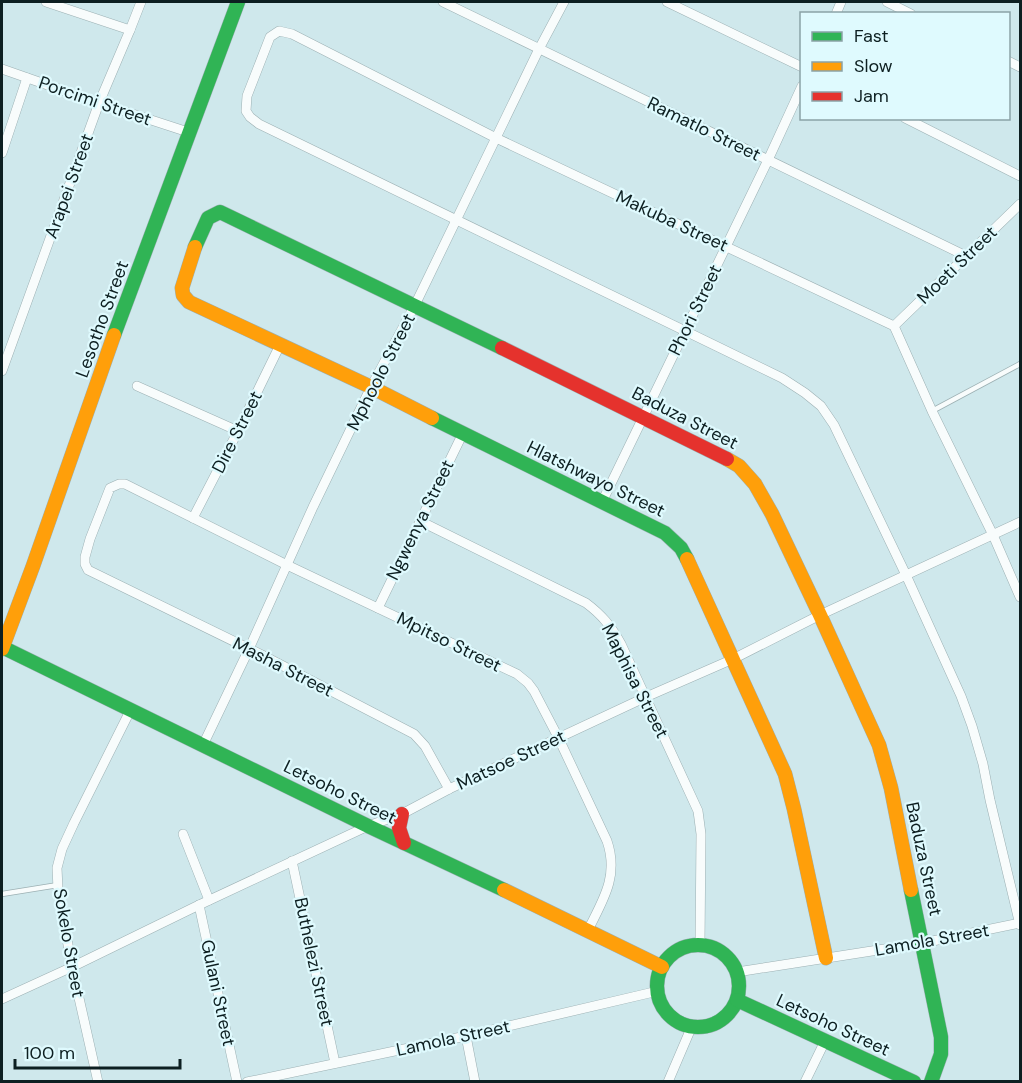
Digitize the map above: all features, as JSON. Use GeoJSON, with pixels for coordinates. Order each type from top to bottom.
{"type":"FeatureCollection","features":[{"type":"Feature","properties":{"kind":"street"},"geometry":{"type":"LineString","coordinates":[[46,2],[61,4],[130,30]]}},
{"type":"Feature","properties":{"kind":"street","name":"Arapei Street"},"geometry":{"type":"LineString","coordinates":[[2,371],[99,103],[141,2]]}},
{"type":"Feature","properties":{"kind":"street","name":"Lesotho Street"},"geometry":{"type":"LineString","coordinates":[[2,648],[188,132],[238,2]]}},
{"type":"Feature","properties":{"kind":"street","name":"Ramatlo Street"},"geometry":{"type":"LineString","coordinates":[[443,2],[966,256]]}},
{"type":"Feature","properties":{"kind":"street","name":"Mphoolo Street"},"geometry":{"type":"LineString","coordinates":[[203,745],[371,387],[415,305],[564,2]]}},
{"type":"Feature","properties":{"kind":"street"},"geometry":{"type":"LineString","coordinates":[[667,2],[800,67]]}},
{"type":"Feature","properties":{"kind":"street"},"geometry":{"type":"LineString","coordinates":[[887,2],[907,12]]}},
{"type":"Feature","properties":{"kind":"street","name":"Makuba Street"},"geometry":{"type":"LineString","coordinates":[[457,219],[259,124],[250,117],[246,111],[247,96],[270,37],[279,31],[292,34],[496,138],[894,326]]}},
{"type":"Feature","properties":{"kind":"street","name":"Porcimi Street"},"geometry":{"type":"LineString","coordinates":[[2,69],[188,132]]}},
{"type":"Feature","properties":{"kind":"street"},"geometry":{"type":"LineString","coordinates":[[2,153],[27,78]]}},
{"type":"Feature","properties":{"kind":"street","name":"Phori Street"},"geometry":{"type":"LineString","coordinates":[[602,501],[768,160],[800,88]]}},
{"type":"Feature","properties":{"kind":"street"},"geometry":{"type":"LineString","coordinates":[[909,120],[1020,176]]}},
{"type":"Feature","properties":{"kind":"street","name":"Moeti Street"},"geometry":{"type":"LineString","coordinates":[[894,326],[1020,204]]}},
{"type":"Feature","properties":{"kind":"street","name":"Baduza Street"},"geometry":{"type":"LineString","coordinates":[[195,306],[186,301],[181,290],[185,273],[203,225],[208,218],[220,212],[415,305],[740,466],[755,484],[772,514],[879,745],[891,788],[942,1042],[940,1059],[931,1082]]}},
{"type":"Feature","properties":{"kind":"street"},"geometry":{"type":"LineString","coordinates":[[457,219],[782,378],[821,406],[834,425],[961,696],[983,764],[1020,924]]}},
{"type":"Feature","properties":{"kind":"street","name":"Hlatshwayo Street"},"geometry":{"type":"LineString","coordinates":[[195,306],[371,387],[602,501],[666,533],[681,548],[785,774],[826,958]]}},
{"type":"Feature","properties":{"kind":"street"},"geometry":{"type":"LineString","coordinates":[[894,326],[1020,597]]}},
{"type":"Feature","properties":{"kind":"street","name":"Dire Street"},"geometry":{"type":"LineString","coordinates":[[193,518],[280,345]]}},
{"type":"Feature","properties":{"kind":"street"},"geometry":{"type":"LineString","coordinates":[[136,386],[238,431]]}},
{"type":"Feature","properties":{"kind":"street","name":"Ngwenya Street"},"geometry":{"type":"LineString","coordinates":[[378,608],[463,433]]}},
{"type":"Feature","properties":{"kind":"street","name":"Mpitso Street"},"geometry":{"type":"LineString","coordinates":[[93,574],[85,564],[90,539],[110,488],[124,484],[517,674],[534,691],[607,841],[611,868],[609,886],[588,930]]}},
{"type":"Feature","properties":{"kind":"street","name":"Maphisa Street"},"geometry":{"type":"LineString","coordinates":[[420,521],[586,603],[599,612],[611,627],[696,805],[701,834],[700,945]]}},
{"type":"Feature","properties":{"kind":"street","name":"Matsoe Street"},"geometry":{"type":"LineString","coordinates":[[2,999],[292,861],[368,826],[402,814],[448,789],[558,737],[733,659],[820,615],[1020,522]]}},
{"type":"Feature","properties":{"kind":"street","name":"Masha Street"},"geometry":{"type":"LineString","coordinates":[[93,574],[249,649],[414,735],[425,746],[448,789]]}},
{"type":"Feature","properties":{"kind":"street","name":"Letsoho Street"},"geometry":{"type":"LineString","coordinates":[[2,648],[662,967]]}},
{"type":"Feature","properties":{"kind":"street","name":"Sokelo Street"},"geometry":{"type":"LineString","coordinates":[[98,1082],[72,967],[57,868],[62,849],[74,823],[130,711]]}},
{"type":"Feature","properties":{"kind":"street"},"geometry":{"type":"LineString","coordinates":[[402,814],[399,828],[404,843]]}},
{"type":"Feature","properties":{"kind":"street"},"geometry":{"type":"LineString","coordinates":[[183,834],[209,900]]}},
{"type":"Feature","properties":{"kind":"street","name":"Buthelezi Street"},"geometry":{"type":"LineString","coordinates":[[292,861],[335,1063]]}},
{"type":"Feature","properties":{"kind":"street","name":"Gulani Street"},"geometry":{"type":"LineString","coordinates":[[199,905],[237,1082]]}},
{"type":"Feature","properties":{"kind":"street","name":"Lamola Street"},"geometry":{"type":"LineString","coordinates":[[737,972],[923,943],[1020,924]]}},
{"type":"Feature","properties":{"kind":"street"},"geometry":{"type":"LineString","coordinates":[[700,945],[713,948],[724,954],[737,972],[740,986],[737,1000],[730,1012],[719,1021],[706,1026],[692,1026],[679,1022],[671,1016],[662,1003],[658,991],[658,977],[662,967],[678,950],[700,945]]}},
{"type":"Feature","properties":{"kind":"street","name":"Lamola Street"},"geometry":{"type":"LineString","coordinates":[[247,1082],[466,1036],[658,991]]}},
{"type":"Feature","properties":{"kind":"street","name":"Letsoho Street"},"geometry":{"type":"LineString","coordinates":[[737,1000],[914,1082]]}},
{"type":"Feature","properties":{"kind":"street"},"geometry":{"type":"LineString","coordinates":[[668,1082],[692,1026]]}},
{"type":"Feature","properties":{"kind":"street"},"geometry":{"type":"LineString","coordinates":[[466,1036],[475,1082]]}},
{"type":"Feature","properties":{"kind":"street"},"geometry":{"type":"LineString","coordinates":[[805,1082],[825,1041]]}},
{"type":"Feature","properties":{"kind":"lane"},"geometry":{"type":"LineString","coordinates":[[932,411],[1020,364]]}},
{"type":"Feature","properties":{"kind":"lane"},"geometry":{"type":"LineString","coordinates":[[2,894],[58,885]]}},
{"type":"Feature","properties":{"kind":"traffic: fast"},"geometry":{"type":"LineString","coordinates":[[114,335],[238,2]]}},
{"type":"Feature","properties":{"kind":"traffic: fast"},"geometry":{"type":"LineString","coordinates":[[195,247],[208,218],[220,212],[502,348]]}},
{"type":"Feature","properties":{"kind":"traffic: fast"},"geometry":{"type":"LineString","coordinates":[[432,418],[665,533],[681,548],[687,559]]}},
{"type":"Feature","properties":{"kind":"traffic: fast"},"geometry":{"type":"LineString","coordinates":[[2,647],[504,890]]}},
{"type":"Feature","properties":{"kind":"traffic: fast"},"geometry":{"type":"LineString","coordinates":[[911,890],[941,1037],[941,1054],[931,1082]]}},
{"type":"Feature","properties":{"kind":"traffic: fast"},"geometry":{"type":"LineString","coordinates":[[698,945],[714,948],[727,957],[736,970],[739,986],[736,1002],[727,1015],[714,1024],[698,1027],[682,1024],[669,1015],[660,1002],[657,986],[660,970],[669,957],[682,948],[698,945]]}},
{"type":"Feature","properties":{"kind":"traffic: fast"},"geometry":{"type":"LineString","coordinates":[[737,1000],[914,1082]]}},
{"type":"Feature","properties":{"kind":"traffic: slow"},"geometry":{"type":"LineString","coordinates":[[195,247],[182,288],[183,295],[189,302],[432,418]]}},
{"type":"Feature","properties":{"kind":"traffic: slow"},"geometry":{"type":"LineString","coordinates":[[2,649],[114,335]]}},
{"type":"Feature","properties":{"kind":"traffic: slow"},"geometry":{"type":"LineString","coordinates":[[727,459],[739,466],[755,484],[772,514],[879,745],[891,788],[911,890]]}},
{"type":"Feature","properties":{"kind":"traffic: slow"},"geometry":{"type":"LineString","coordinates":[[687,559],[785,774],[826,958]]}},
{"type":"Feature","properties":{"kind":"traffic: slow"},"geometry":{"type":"LineString","coordinates":[[504,890],[662,967]]}},
{"type":"Feature","properties":{"kind":"traffic: jam"},"geometry":{"type":"LineString","coordinates":[[502,348],[727,459]]}},
{"type":"Feature","properties":{"kind":"traffic: jam"},"geometry":{"type":"LineString","coordinates":[[402,814],[399,828],[404,843]]}}]}
